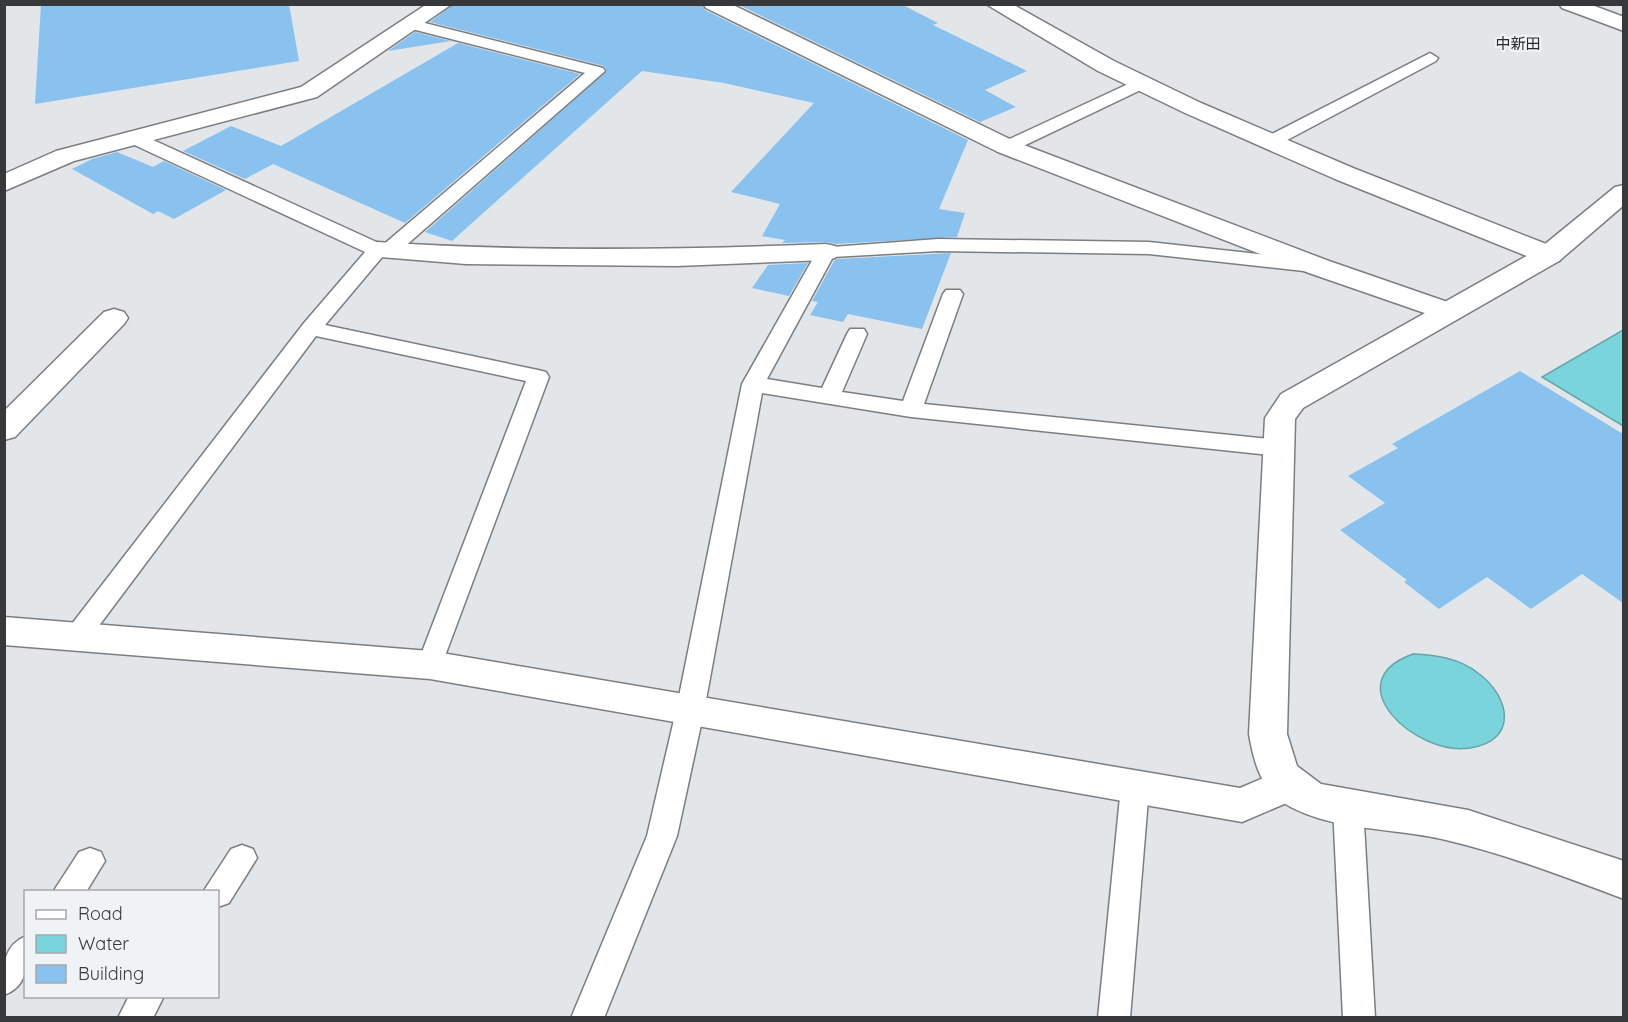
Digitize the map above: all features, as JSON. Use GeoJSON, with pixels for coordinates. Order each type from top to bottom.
{"type":"FeatureCollection","features":[{"type":"Feature","properties":{"kind":"street"},"geometry":{"type":"LineString","coordinates":[[4,184],[65,156],[309,92],[442,4]]}},
{"type":"Feature","properties":{"kind":"street"},"geometry":{"type":"LineString","coordinates":[[713,4],[1007,147],[1319,267],[1449,312]]}},
{"type":"Feature","properties":{"kind":"street"},"geometry":{"type":"LineString","coordinates":[[996,4],[1141,83],[1268,143],[1366,185],[1549,255]]}},
{"type":"Feature","properties":{"kind":"street"},"geometry":{"type":"LineString","coordinates":[[1569,4],[1623,25]]}},
{"type":"Feature","properties":{"kind":"street"},"geometry":{"type":"LineString","coordinates":[[1623,192],[1549,255],[1292,401],[1280,418],[1268,734],[1279,776],[1296,790],[1318,800],[1441,821],[1485,832],[1623,880]]}},
{"type":"Feature","properties":{"kind":"street"},"geometry":{"type":"LineString","coordinates":[[383,250],[466,256],[677,258],[826,252]]}},
{"type":"Feature","properties":{"kind":"street"},"geometry":{"type":"LineString","coordinates":[[4,430],[114,318]]}},
{"type":"Feature","properties":{"kind":"street"},"geometry":{"type":"LineString","coordinates":[[4,631],[430,665],[1242,805],[1289,784]]}},
{"type":"Feature","properties":{"kind":"lane"},"geometry":{"type":"LineString","coordinates":[[77,636],[311,328],[383,250],[597,71],[413,25]]}},
{"type":"Feature","properties":{"kind":"lane"},"geometry":{"type":"LineString","coordinates":[[1268,143],[1430,58]]}},
{"type":"Feature","properties":{"kind":"lane"},"geometry":{"type":"LineString","coordinates":[[1007,147],[1141,83]]}},
{"type":"Feature","properties":{"kind":"lane"},"geometry":{"type":"LineString","coordinates":[[134,138],[383,250]]}},
{"type":"Feature","properties":{"kind":"lane"},"geometry":{"type":"LineString","coordinates":[[587,1017],[662,836],[690,711],[753,384],[826,252],[938,245],[1149,248],[1319,267]]}},
{"type":"Feature","properties":{"kind":"lane"},"geometry":{"type":"LineString","coordinates":[[911,410],[953,294]]}},
{"type":"Feature","properties":{"kind":"lane"},"geometry":{"type":"LineString","coordinates":[[311,328],[538,377],[430,665]]}},
{"type":"Feature","properties":{"kind":"lane"},"geometry":{"type":"LineString","coordinates":[[829,397],[857,334]]}},
{"type":"Feature","properties":{"kind":"lane"},"geometry":{"type":"LineString","coordinates":[[753,384],[911,410],[1279,448]]}},
{"type":"Feature","properties":{"kind":"lane"},"geometry":{"type":"LineString","coordinates":[[1114,1017],[1136,787]]}},
{"type":"Feature","properties":{"kind":"lane"},"geometry":{"type":"LineString","coordinates":[[1348,806],[1359,1017]]}},
{"type":"Feature","properties":{"kind":"lane"},"geometry":{"type":"LineString","coordinates":[[219,892],[242,858]]}},
{"type":"Feature","properties":{"kind":"lane"},"geometry":{"type":"LineString","coordinates":[[69,890],[90,861]]}},
{"type":"Feature","properties":{"kind":"lane"},"geometry":{"type":"LineString","coordinates":[[4,980],[24,954]]}},
{"type":"Feature","properties":{"kind":"lane"},"geometry":{"type":"LineString","coordinates":[[134,1017],[147,998]]}},
{"type":"Feature","properties":{"kind":"water"},"geometry":{"type":"Polygon","coordinates":[[[1623,330],[1623,426],[1542,377],[1623,330]]]}},
{"type":"Feature","properties":{"kind":"water"},"geometry":{"type":"Polygon","coordinates":[[[1413,654],[1439,656],[1463,664],[1489,683],[1497,693],[1504,716],[1503,727],[1496,737],[1486,744],[1470,748],[1449,748],[1428,741],[1408,730],[1392,715],[1382,698],[1381,682],[1391,666],[1413,654]]]}},
{"type":"Feature","properties":{"kind":"building"},"geometry":{"type":"Polygon","coordinates":[[[41,4],[289,4],[299,61],[35,104],[41,4]]]}},
{"type":"Feature","properties":{"kind":"building"},"geometry":{"type":"Polygon","coordinates":[[[454,4],[701,4],[705,10],[968,140],[939,209],[965,213],[957,237],[836,244],[826,242],[782,243],[785,240],[762,236],[780,204],[731,192],[814,103],[724,83],[642,71],[452,241],[425,232],[607,71],[604,66],[430,22],[454,4]]]}},
{"type":"Feature","properties":{"kind":"building"},"geometry":{"type":"Polygon","coordinates":[[[737,4],[901,4],[938,23],[933,25],[1027,71],[985,90],[1016,107],[980,122],[737,4]]]}},
{"type":"Feature","properties":{"kind":"building"},"geometry":{"type":"Polygon","coordinates":[[[415,32],[451,41],[388,51],[415,32]]]}},
{"type":"Feature","properties":{"kind":"building"},"geometry":{"type":"Polygon","coordinates":[[[458,43],[580,74],[405,223],[273,164],[245,179],[183,151],[231,126],[281,146],[458,43]]]}},
{"type":"Feature","properties":{"kind":"building"},"geometry":{"type":"Polygon","coordinates":[[[117,152],[153,167],[164,161],[226,190],[174,219],[158,211],[153,214],[72,169],[92,159],[117,152]]]}},
{"type":"Feature","properties":{"kind":"building"},"geometry":{"type":"Polygon","coordinates":[[[951,253],[922,329],[848,314],[843,322],[810,315],[818,302],[812,301],[837,259],[951,253]]]}},
{"type":"Feature","properties":{"kind":"building"},"geometry":{"type":"Polygon","coordinates":[[[808,263],[789,296],[752,288],[768,265],[808,263]]]}},
{"type":"Feature","properties":{"kind":"building"},"geometry":{"type":"Polygon","coordinates":[[[1520,371],[1623,434],[1623,603],[1582,574],[1531,609],[1487,577],[1439,609],[1404,582],[1407,580],[1340,530],[1385,503],[1348,476],[1398,448],[1392,444],[1520,371]]]}},
{"type":"Feature","properties":{"kind":"district","name":"中新田"},"geometry":{"type":"Point","coordinates":[1518,43]}}]}
